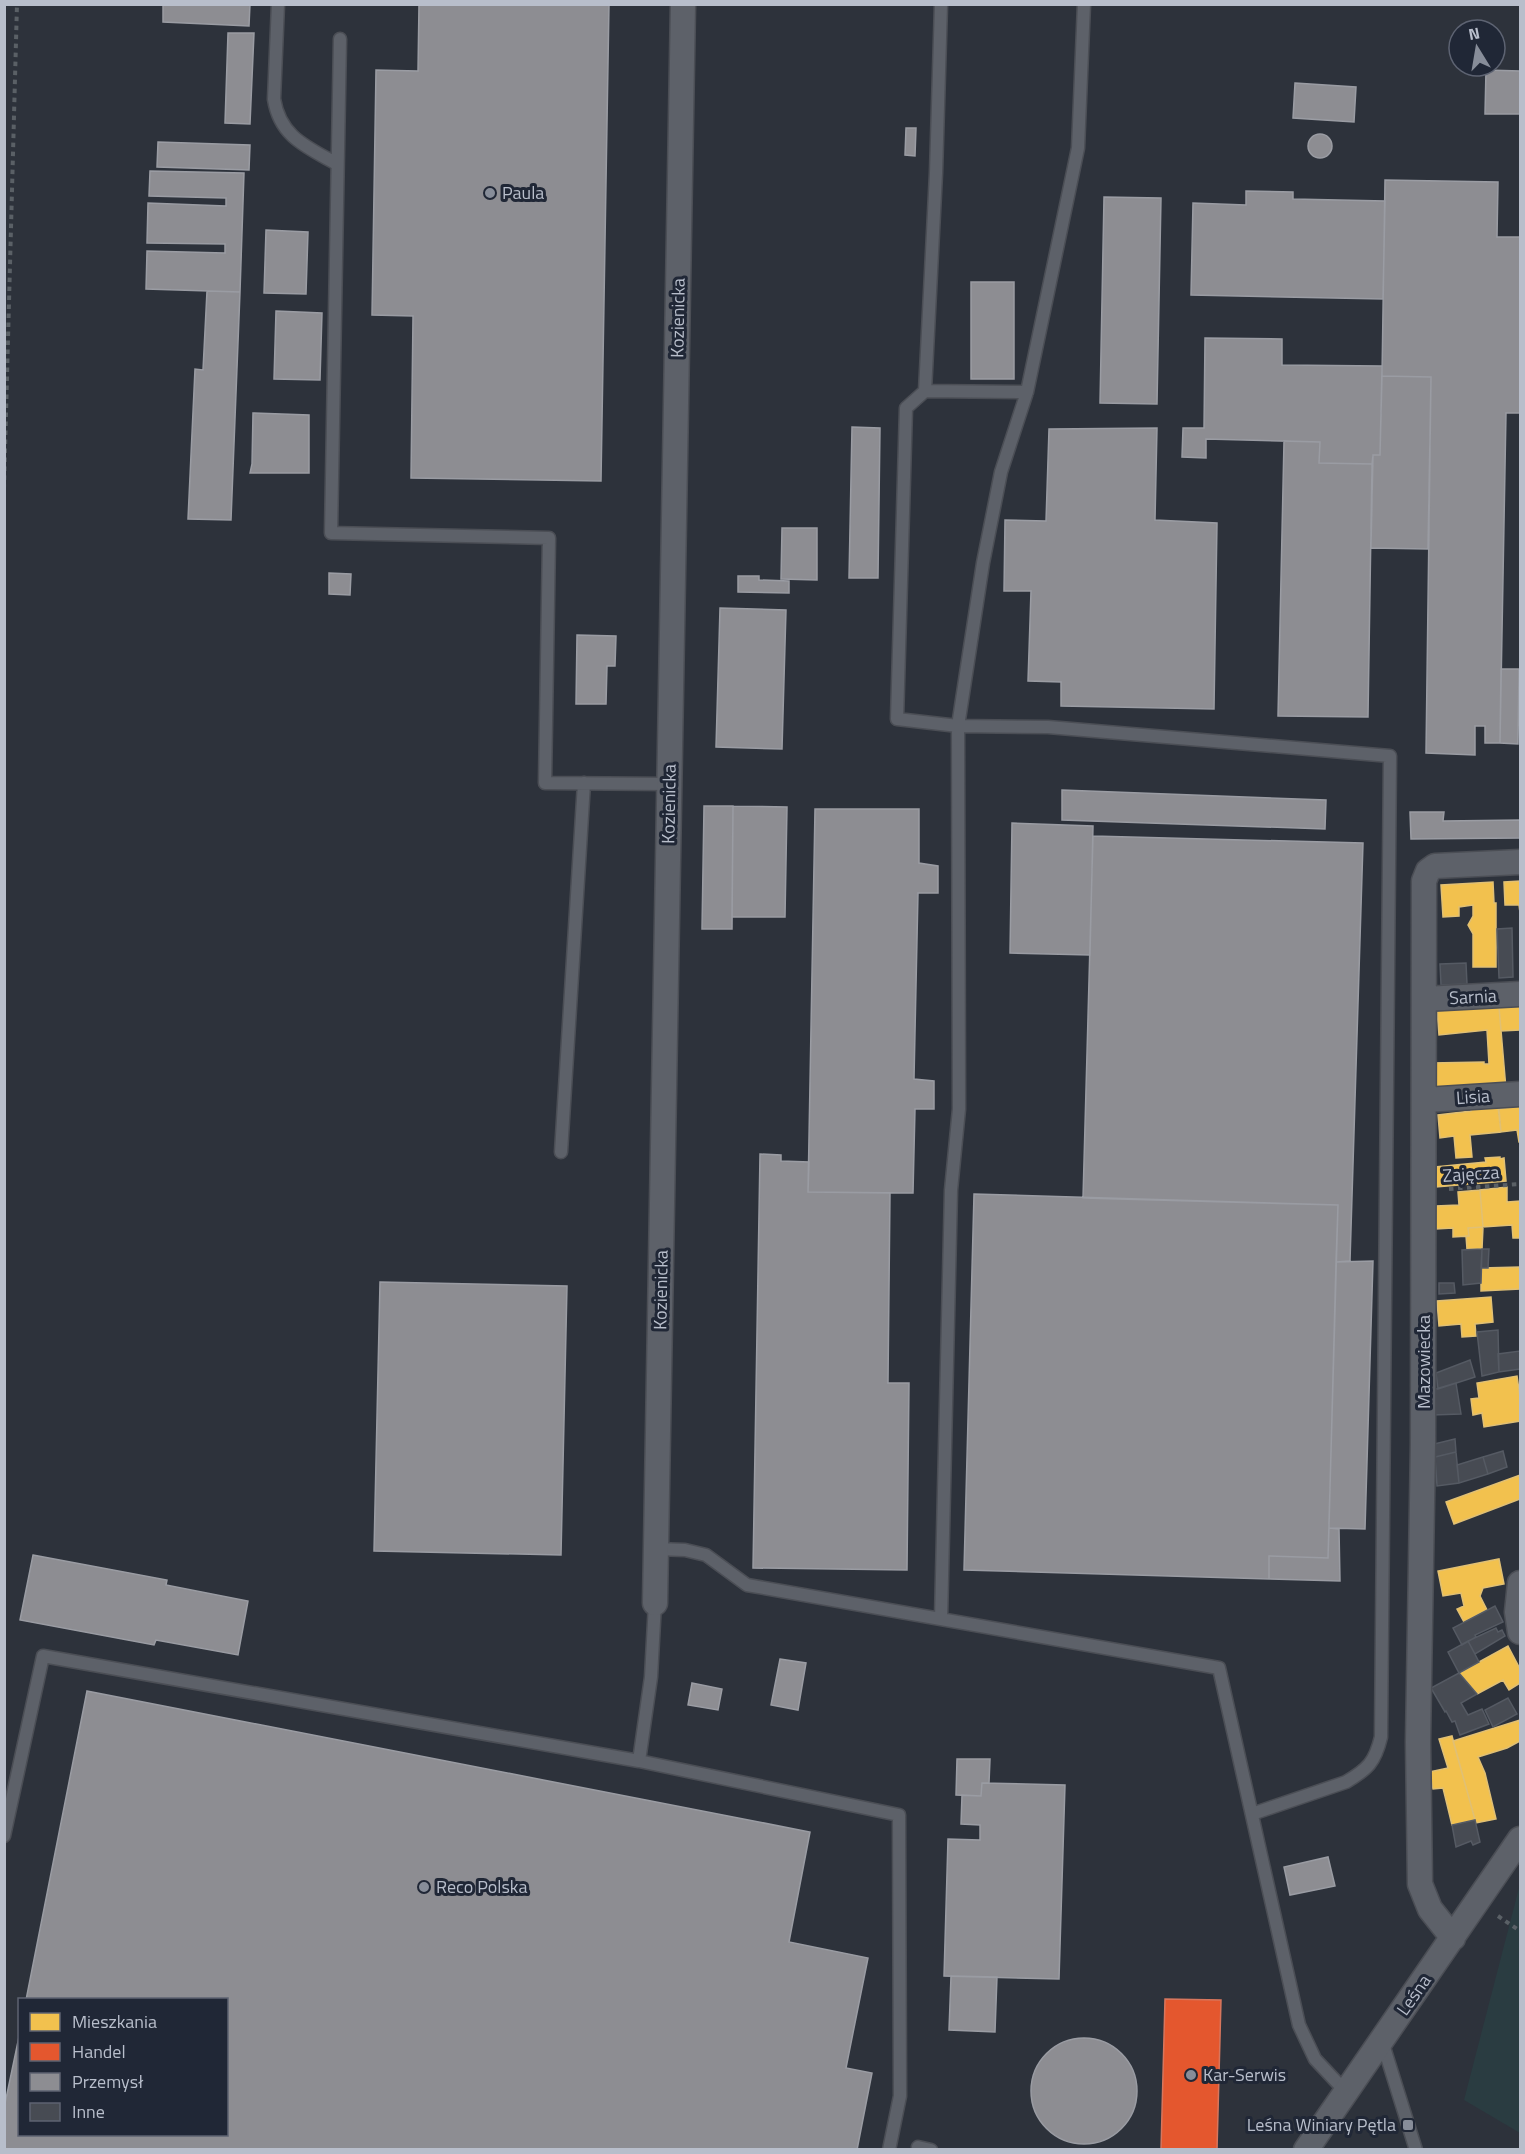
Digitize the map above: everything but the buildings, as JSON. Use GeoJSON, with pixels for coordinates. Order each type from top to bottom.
{"type":"FeatureCollection","features":[{"type":"Feature","properties":{"kind":"street","name":"Kozienicka"},"geometry":{"type":"LineString","coordinates":[[655,1603],[683,4]]}},
{"type":"Feature","properties":{"kind":"street","name":"Mazowiecka"},"geometry":{"type":"LineString","coordinates":[[1453,1938],[1430,1909],[1420,1884],[1418,1742],[1424,1443],[1424,881],[1428,871],[1435,866],[1521,862]]}},
{"type":"Feature","properties":{"kind":"street","name":"Sarnia"},"geometry":{"type":"LineString","coordinates":[[1425,999],[1521,994]]}},
{"type":"Feature","properties":{"kind":"street","name":"Lisia"},"geometry":{"type":"LineString","coordinates":[[1425,1100],[1521,1094]]}},
{"type":"Feature","properties":{"kind":"street"},"geometry":{"type":"LineString","coordinates":[[1521,1582],[1517,1612],[1521,1632]]}},
{"type":"Feature","properties":{"kind":"street","name":"Leśna"},"geometry":{"type":"LineString","coordinates":[[1306,2150],[1521,1839]]}},
{"type":"Feature","properties":{"kind":"lane"},"geometry":{"type":"LineString","coordinates":[[278,4],[274,99],[276,112],[290,135],[337,164]]}},
{"type":"Feature","properties":{"kind":"lane"},"geometry":{"type":"LineString","coordinates":[[925,391],[936,173],[941,4]]}},
{"type":"Feature","properties":{"kind":"lane"},"geometry":{"type":"LineString","coordinates":[[941,1619],[951,1190],[959,1109],[958,726],[983,562],[1001,472],[1027,392],[1078,148],[1084,4]]}},
{"type":"Feature","properties":{"kind":"lane"},"geometry":{"type":"LineString","coordinates":[[340,39],[331,533],[549,538],[545,783],[669,784]]}},
{"type":"Feature","properties":{"kind":"lane"},"geometry":{"type":"LineString","coordinates":[[1027,392],[925,391],[906,408],[897,719],[958,726],[1048,727],[1390,756],[1381,1737],[1371,1765],[1346,1782],[1252,1814]]}},
{"type":"Feature","properties":{"kind":"lane"},"geometry":{"type":"LineString","coordinates":[[561,1152],[584,783]]}},
{"type":"Feature","properties":{"kind":"lane"},"geometry":{"type":"LineString","coordinates":[[656,1549],[685,1550],[706,1555],[747,1585],[1219,1668],[1299,2025],[1315,2059],[1346,2092]]}},
{"type":"Feature","properties":{"kind":"lane"},"geometry":{"type":"LineString","coordinates":[[639,1761],[651,1677],[655,1603]]}},
{"type":"Feature","properties":{"kind":"lane"},"geometry":{"type":"LineString","coordinates":[[4,1836],[43,1656],[639,1761],[899,1815],[900,2096],[889,2150]]}},
{"type":"Feature","properties":{"kind":"lane"},"geometry":{"type":"LineString","coordinates":[[1382,2041],[1416,2150]]}},
{"type":"Feature","properties":{"kind":"lane"},"geometry":{"type":"LineString","coordinates":[[918,2147],[931,2150]]}},
{"type":"Feature","properties":{"kind":"path"},"geometry":{"type":"LineString","coordinates":[[4,489],[17,4]]}},
{"type":"Feature","properties":{"kind":"path","name":"Zajęcza"},"geometry":{"type":"LineString","coordinates":[[1424,1191],[1521,1184]]}},
{"type":"Feature","properties":{"kind":"shaded area"},"geometry":{"type":"Polygon","coordinates":[[[1520,1884],[1520,2133],[1464,2100],[1520,1884]]]}},
{"type":"Feature","properties":{"kind":"place","name":"Paula"},"geometry":{"type":"Point","coordinates":[490,193]}},
{"type":"Feature","properties":{"kind":"place","name":"Reco Polska"},"geometry":{"type":"Point","coordinates":[424,1887]}},
{"type":"Feature","properties":{"kind":"place","name":"Kar-Serwis"},"geometry":{"type":"Point","coordinates":[1191,2075]}},
{"type":"Feature","properties":{"kind":"place","name":"Leśna Winiary Pętla"},"geometry":{"type":"Point","coordinates":[1408,2125]}}]}
